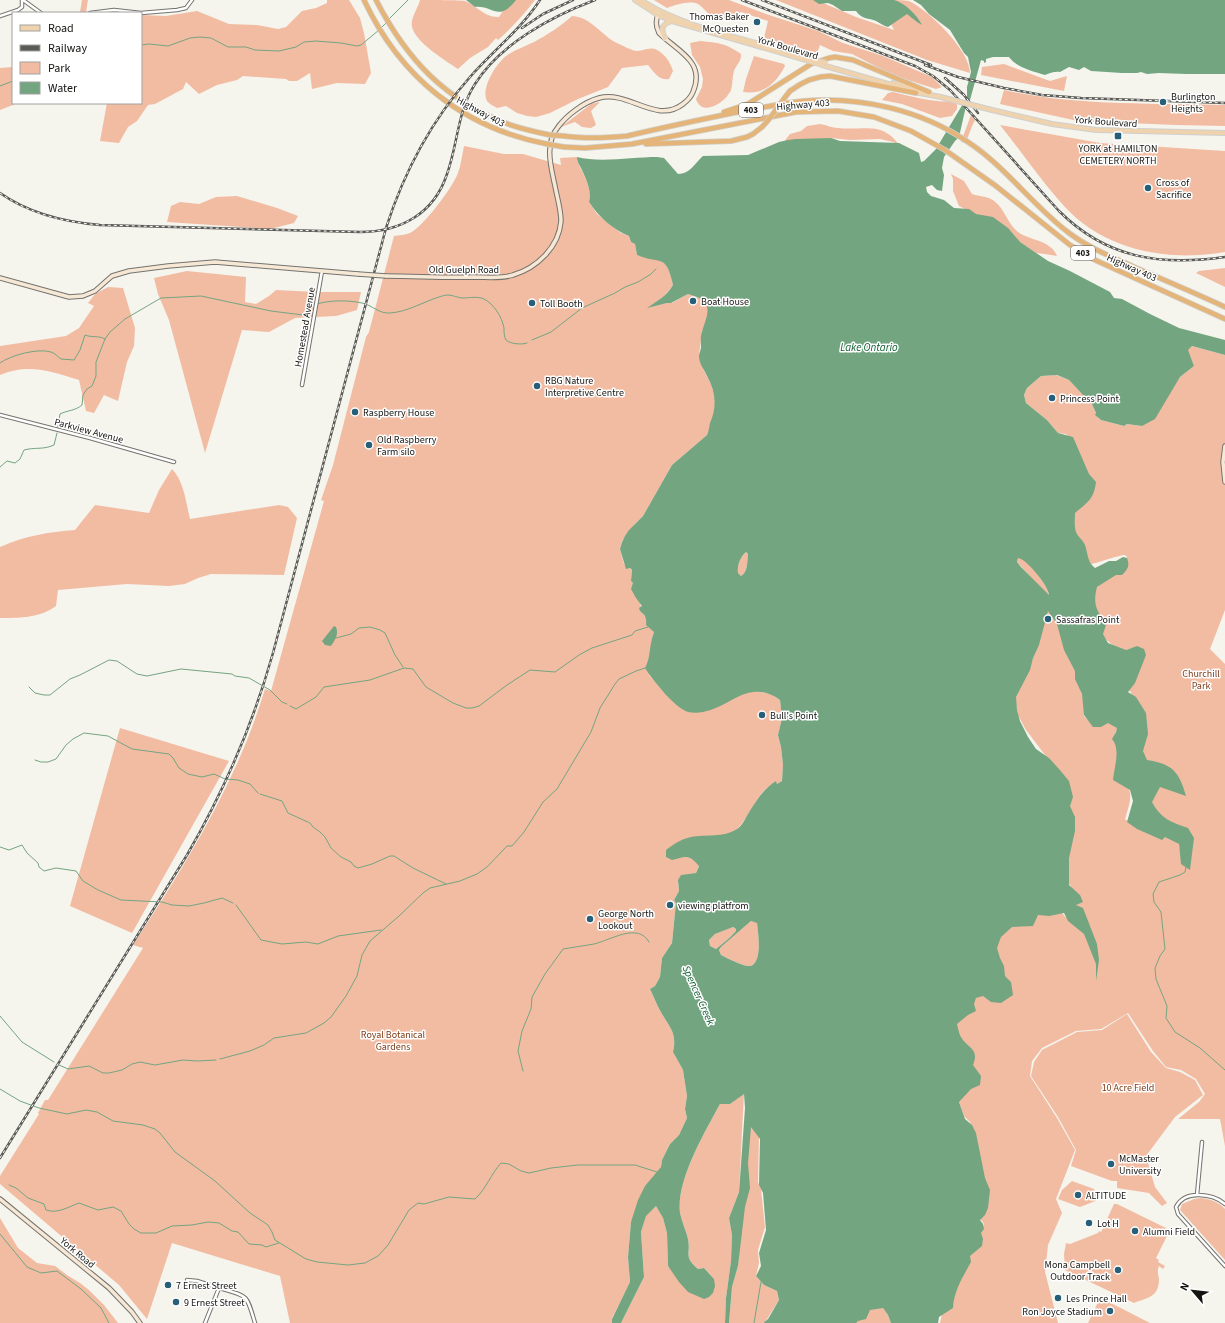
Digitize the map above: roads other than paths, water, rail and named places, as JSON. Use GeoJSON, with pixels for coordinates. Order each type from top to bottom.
{"type":"FeatureCollection","features":[{"type":"Feature","properties":{"kind":"highway","name":"Highway 403"},"geometry":{"type":"LineString","coordinates":[[376,0],[401,43],[416,62],[446,90],[484,114],[509,124],[550,134],[585,138],[627,136],[766,106],[803,101],[858,102],[910,114],[937,125],[968,142],[995,163],[1070,234],[1100,252],[1225,308]]}},
{"type":"Feature","properties":{"kind":"highway","name":"Highway 403"},"geometry":{"type":"LineString","coordinates":[[365,1],[395,52],[417,77],[446,102],[502,132],[527,140],[547,144],[564,147],[585,148],[632,144],[796,112],[820,110],[838,111],[874,117],[894,124],[929,140],[959,159],[1025,208],[1070,246],[1095,260],[1225,319]]}},
{"type":"Feature","properties":{"kind":"highway"},"geometry":{"type":"LineString","coordinates":[[672,126],[748,104],[811,64],[835,57],[853,60],[929,92]]}},
{"type":"Feature","properties":{"kind":"highway"},"geometry":{"type":"LineString","coordinates":[[632,144],[731,141],[747,137],[753,134],[769,120],[790,91],[812,78],[820,76],[830,76],[916,93]]}},
{"type":"Feature","properties":{"kind":"main road","name":"York Boulevard"},"geometry":{"type":"LineString","coordinates":[[635,0],[672,21],[808,60],[929,92],[942,97]]}},
{"type":"Feature","properties":{"kind":"main road","name":"York Boulevard"},"geometry":{"type":"LineString","coordinates":[[641,0],[659,13],[808,60]]}},
{"type":"Feature","properties":{"kind":"main road"},"geometry":{"type":"LineString","coordinates":[[665,38],[662,33],[662,27],[665,23],[672,21]]}},
{"type":"Feature","properties":{"kind":"main road","name":"York Boulevard"},"geometry":{"type":"LineString","coordinates":[[824,64],[916,93],[942,97],[1052,124],[1096,130],[1225,133]]}},
{"type":"Feature","properties":{"kind":"street"},"geometry":{"type":"LineString","coordinates":[[0,16],[18,10],[22,7],[23,0],[40,12]]}},
{"type":"Feature","properties":{"kind":"street"},"geometry":{"type":"LineString","coordinates":[[142,13],[186,8],[192,0]]}},
{"type":"Feature","properties":{"kind":"street"},"geometry":{"type":"LineString","coordinates":[[98,12],[114,10],[132,12]]}},
{"type":"Feature","properties":{"kind":"street","name":"Old Guelph Road"},"geometry":{"type":"LineString","coordinates":[[0,278],[69,297],[84,296],[95,291],[112,276],[129,271],[215,262],[386,276],[462,278],[505,277],[524,271],[538,262],[551,248],[559,230],[560,213],[551,167],[550,148],[552,138],[566,118],[588,103],[600,98],[614,96],[654,110],[663,111],[679,107],[686,102],[692,94],[695,86],[696,74],[693,64],[687,55],[665,38],[657,29],[656,21],[659,13]]}},
{"type":"Feature","properties":{"kind":"street","name":"Homestead Avenue"},"geometry":{"type":"LineString","coordinates":[[302,385],[322,271]]}},
{"type":"Feature","properties":{"kind":"street","name":"Parkview Avenue"},"geometry":{"type":"LineString","coordinates":[[0,415],[90,438],[174,462]]}},
{"type":"Feature","properties":{"kind":"street"},"geometry":{"type":"LineString","coordinates":[[1225,446],[1223,462],[1225,482]]}},
{"type":"Feature","properties":{"kind":"street"},"geometry":{"type":"LineString","coordinates":[[1197,1195],[1202,1142]]}},
{"type":"Feature","properties":{"kind":"street"},"geometry":{"type":"LineString","coordinates":[[1225,1204],[1210,1196],[1197,1195],[1180,1201],[1176,1207],[1178,1214],[1225,1266]]}},
{"type":"Feature","properties":{"kind":"street","name":"York Road"},"geometry":{"type":"LineString","coordinates":[[0,1199],[109,1288],[132,1312],[140,1323]]}},
{"type":"Feature","properties":{"kind":"street"},"geometry":{"type":"LineString","coordinates":[[187,1280],[197,1281],[228,1291],[236,1292],[246,1297],[255,1323]]}},
{"type":"Feature","properties":{"kind":"street"},"geometry":{"type":"LineString","coordinates":[[205,1323],[220,1288],[228,1291]]}},
{"type":"Feature","properties":{"kind":"water"},"geometry":{"type":"Polygon","coordinates":[[[466,0],[516,0],[505,11],[500,12],[475,7],[466,0]]]}},
{"type":"Feature","properties":{"kind":"water"},"geometry":{"type":"Polygon","coordinates":[[[813,0],[894,0],[910,10],[922,25],[907,14],[888,27],[863,17],[856,11],[842,11],[828,3],[819,4],[813,0]]]}},
{"type":"Feature","properties":{"kind":"water","name":"Lake Ontario"},"geometry":{"type":"Polygon","coordinates":[[[913,0],[1225,0],[1225,74],[1122,73],[1091,71],[1084,67],[1079,70],[1069,67],[1060,72],[1045,75],[1016,64],[1009,57],[993,57],[986,59],[986,62],[984,63],[984,61],[981,60],[970,100],[966,106],[959,137],[944,157],[942,168],[944,175],[942,191],[937,190],[932,185],[926,187],[927,192],[931,196],[944,200],[954,208],[969,209],[976,214],[993,217],[1008,228],[1020,242],[1048,261],[1110,292],[1114,298],[1122,299],[1179,328],[1225,340],[1225,355],[1192,346],[1188,350],[1194,366],[1180,377],[1155,419],[1142,426],[1127,424],[1124,426],[1101,420],[1095,415],[1096,413],[1090,400],[1083,395],[1069,380],[1057,375],[1041,376],[1027,388],[1024,395],[1026,403],[1047,420],[1058,433],[1073,437],[1089,474],[1096,482],[1094,492],[1090,500],[1075,513],[1076,532],[1085,545],[1090,563],[1095,568],[1109,561],[1116,561],[1123,557],[1127,558],[1128,567],[1122,575],[1116,575],[1097,587],[1095,599],[1096,604],[1098,612],[1106,625],[1103,634],[1108,643],[1126,650],[1137,646],[1144,649],[1146,655],[1135,683],[1128,692],[1136,697],[1146,713],[1148,734],[1143,751],[1147,760],[1163,764],[1173,770],[1183,787],[1186,796],[1160,787],[1152,802],[1155,808],[1167,819],[1188,828],[1194,838],[1190,870],[1181,864],[1179,844],[1165,837],[1162,840],[1137,829],[1127,822],[1133,801],[1130,790],[1113,780],[1117,753],[1115,743],[1112,739],[1117,728],[1108,723],[1101,727],[1093,727],[1084,715],[1082,694],[1075,679],[1075,671],[1064,650],[1057,624],[1048,611],[1039,645],[1033,658],[1030,670],[1016,697],[1017,710],[1020,721],[1036,749],[1049,758],[1069,781],[1073,797],[1070,806],[1075,817],[1075,831],[1069,858],[1069,885],[1080,895],[1083,902],[1076,905],[1083,908],[1097,944],[1099,960],[1096,981],[1096,964],[1084,934],[1068,921],[1064,913],[1049,916],[1038,915],[1033,926],[1012,927],[1001,937],[997,948],[1004,966],[1005,976],[1011,982],[1013,995],[1001,1003],[991,1002],[983,996],[976,998],[974,1004],[976,1011],[968,1015],[957,1024],[961,1037],[974,1052],[975,1059],[973,1065],[981,1076],[980,1085],[971,1089],[959,1102],[965,1119],[972,1125],[976,1133],[985,1178],[990,1190],[988,1208],[985,1215],[980,1220],[984,1229],[981,1233],[983,1239],[982,1246],[970,1256],[971,1262],[957,1289],[953,1308],[939,1317],[938,1323],[891,1323],[883,1308],[870,1310],[866,1319],[856,1323],[765,1323],[764,1322],[768,1319],[779,1300],[777,1291],[764,1285],[756,1276],[761,1266],[759,1253],[766,1230],[763,1193],[759,1185],[760,1139],[751,1127],[748,1163],[750,1188],[745,1207],[738,1266],[732,1287],[729,1323],[725,1323],[732,1235],[729,1218],[739,1192],[745,1108],[744,1094],[730,1104],[720,1104],[693,1157],[682,1186],[680,1213],[689,1244],[688,1255],[693,1265],[698,1269],[704,1268],[714,1279],[715,1286],[713,1293],[704,1299],[688,1292],[668,1266],[667,1233],[663,1218],[656,1206],[646,1216],[641,1232],[644,1277],[621,1323],[612,1323],[612,1319],[630,1282],[628,1257],[631,1222],[638,1200],[645,1186],[661,1167],[662,1160],[670,1144],[679,1135],[687,1118],[685,1109],[687,1096],[683,1070],[673,1052],[674,1036],[650,989],[655,986],[660,977],[662,958],[672,943],[676,903],[674,900],[679,891],[678,880],[681,875],[696,873],[699,866],[693,859],[687,857],[672,860],[666,857],[666,850],[687,838],[726,834],[739,828],[754,804],[771,784],[776,781],[777,784],[782,781],[783,765],[778,735],[782,718],[780,700],[769,694],[759,692],[749,693],[714,709],[703,712],[696,713],[685,711],[666,695],[652,679],[645,668],[654,632],[646,625],[645,617],[640,611],[639,608],[642,606],[631,589],[633,583],[631,581],[632,570],[630,568],[626,569],[620,549],[625,536],[643,516],[672,465],[708,434],[714,411],[714,394],[699,359],[701,336],[707,314],[707,306],[706,302],[688,294],[671,303],[647,308],[658,301],[671,289],[673,285],[668,268],[661,261],[637,255],[635,244],[631,242],[629,236],[606,222],[597,213],[589,202],[590,193],[588,185],[577,157],[596,160],[657,157],[664,158],[678,174],[682,174],[692,168],[703,156],[748,155],[779,142],[788,140],[831,138],[840,141],[899,143],[919,153],[921,162],[924,161],[936,149],[967,97],[967,87],[971,72],[968,57],[950,30],[929,14],[921,5],[913,0]],[[746,552],[738,567],[738,573],[741,576],[745,572],[747,563],[748,554],[746,552]],[[1018,558],[1017,562],[1049,595],[1045,586],[1032,568],[1018,558]],[[751,921],[719,950],[721,955],[747,966],[754,964],[757,959],[759,947],[757,923],[751,921]],[[733,927],[715,934],[709,940],[710,946],[716,949],[736,931],[736,929],[733,927]]]}},
{"type":"Feature","properties":{"kind":"water"},"geometry":{"type":"Polygon","coordinates":[[[334,626],[336,627],[337,635],[331,646],[325,645],[322,641],[334,626]]]}},
{"type":"Feature","properties":{"kind":"waterway"},"geometry":{"type":"LineString","coordinates":[[389,19],[408,0]]}},
{"type":"Feature","properties":{"kind":"waterway"},"geometry":{"type":"LineString","coordinates":[[381,28],[387,22]]}},
{"type":"Feature","properties":{"kind":"waterway"},"geometry":{"type":"LineString","coordinates":[[142,45],[168,46],[190,38],[200,37],[211,38],[228,47],[246,47],[255,50],[279,51],[296,47],[304,42],[316,41],[357,46],[361,45],[379,30]]}},
{"type":"Feature","properties":{"kind":"waterway"},"geometry":{"type":"LineString","coordinates":[[0,86],[12,81]]}},
{"type":"Feature","properties":{"kind":"waterway"},"geometry":{"type":"LineString","coordinates":[[532,340],[551,332],[582,308],[638,282],[656,269]]}},
{"type":"Feature","properties":{"kind":"waterway"},"geometry":{"type":"LineString","coordinates":[[317,304],[333,301],[357,302],[366,304],[382,312],[390,313],[409,309],[446,295],[461,298],[479,298],[488,301],[497,311],[503,324],[504,336],[506,340],[516,344],[527,343]]}},
{"type":"Feature","properties":{"kind":"waterway"},"geometry":{"type":"LineString","coordinates":[[58,427],[60,414],[82,405],[83,395],[87,389],[92,386],[96,376],[96,362],[105,339],[110,332],[125,319],[161,298],[201,296],[271,311],[303,315],[314,306]]}},
{"type":"Feature","properties":{"kind":"waterway"},"geometry":{"type":"LineString","coordinates":[[0,363],[11,357],[39,351],[46,351],[55,354],[61,359],[74,360],[80,350],[85,335],[105,339]]}},
{"type":"Feature","properties":{"kind":"waterway"},"geometry":{"type":"LineString","coordinates":[[0,467],[7,461],[15,463],[20,459],[24,450],[54,445],[57,433]]}},
{"type":"Feature","properties":{"kind":"waterway"},"geometry":{"type":"LineString","coordinates":[[336,638],[351,634],[359,628],[370,627],[380,630],[385,633],[395,655],[403,667]]}},
{"type":"Feature","properties":{"kind":"waterway"},"geometry":{"type":"LineString","coordinates":[[290,706],[296,709],[316,697],[324,687],[370,680],[404,668],[413,669],[426,687],[453,703],[466,708],[472,708],[479,706],[530,670],[555,672],[579,655],[592,648],[632,635],[635,631],[648,627]]}},
{"type":"Feature","properties":{"kind":"waterway"},"geometry":{"type":"LineString","coordinates":[[29,687],[35,693],[50,695],[70,679],[109,660],[117,661],[137,674],[147,676],[181,669],[232,674],[235,676],[249,678],[270,690],[282,702],[287,704]]}},
{"type":"Feature","properties":{"kind":"waterway"},"geometry":{"type":"LineString","coordinates":[[220,1059],[250,1051],[264,1045],[274,1038],[306,1033],[324,1023],[331,1017],[346,996],[357,976],[362,955],[370,941],[430,888],[460,881],[477,874],[487,867],[507,846],[512,846],[524,832],[543,802],[557,789],[591,732],[600,708],[615,684],[619,679],[645,668]]}},
{"type":"Feature","properties":{"kind":"waterway"},"geometry":{"type":"LineString","coordinates":[[35,760],[48,762],[56,759],[66,745],[84,733],[108,736],[132,749],[169,754],[179,768],[188,774],[202,777],[214,774],[225,779],[238,780],[250,784],[258,793]]}},
{"type":"Feature","properties":{"kind":"waterway"},"geometry":{"type":"LineString","coordinates":[[260,794],[282,801],[288,813],[310,823],[325,837],[331,848],[341,857],[351,862],[358,868],[390,856],[394,856],[413,868],[446,884]]}},
{"type":"Feature","properties":{"kind":"waterway"},"geometry":{"type":"LineString","coordinates":[[0,847],[9,850],[22,845],[27,853],[44,871],[56,868],[76,871],[83,881],[98,890],[121,900],[162,902],[172,905],[189,906],[222,898],[233,903]]}},
{"type":"Feature","properties":{"kind":"waterway"},"geometry":{"type":"LineString","coordinates":[[1186,867],[1185,872],[1180,875],[1159,882],[1153,894],[1154,902],[1161,912],[1165,949],[1155,968],[1156,979],[1167,1006],[1166,1018],[1175,1032],[1200,1048],[1225,1070]]}},
{"type":"Feature","properties":{"kind":"waterway"},"geometry":{"type":"LineString","coordinates":[[236,905],[261,940],[282,944],[306,942],[318,944],[338,936],[381,930]]}},
{"type":"Feature","properties":{"kind":"waterway"},"geometry":{"type":"LineString","coordinates":[[523,1071],[518,1051],[522,1031],[531,1009],[532,997],[545,974],[563,949],[594,944],[616,936],[631,933],[638,933],[644,936],[649,942]]}},
{"type":"Feature","properties":{"kind":"waterway"},"geometry":{"type":"LineString","coordinates":[[0,1016],[22,1042],[54,1062]]}},
{"type":"Feature","properties":{"kind":"waterway"},"geometry":{"type":"LineString","coordinates":[[59,1065],[68,1069],[89,1066],[103,1073],[109,1073],[122,1070],[132,1064],[140,1062],[155,1065],[183,1060],[216,1060]]}},
{"type":"Feature","properties":{"kind":"waterway"},"geometry":{"type":"LineString","coordinates":[[0,1089],[20,1101],[39,1108],[67,1114],[86,1110],[97,1112],[113,1121],[143,1125],[155,1129],[175,1152],[215,1181],[250,1213],[268,1225],[275,1240],[306,1259],[317,1262],[348,1265],[365,1263],[378,1256],[388,1245],[409,1210],[418,1203],[424,1204],[449,1197],[475,1199],[501,1163],[509,1164],[521,1171],[529,1173],[551,1168],[578,1165],[635,1165],[657,1172]]}},
{"type":"Feature","properties":{"kind":"waterway"},"geometry":{"type":"LineString","coordinates":[[9,1185],[16,1188],[28,1198],[44,1204],[46,1210],[50,1211],[63,1210],[79,1203],[98,1210],[113,1207],[121,1211],[129,1224],[141,1233],[156,1233],[172,1226],[192,1225],[208,1222],[219,1223],[232,1231],[238,1232],[249,1244],[262,1245],[266,1247],[279,1243]]}},
{"type":"Feature","properties":{"kind":"waterway"},"geometry":{"type":"LineString","coordinates":[[0,1234],[27,1267],[41,1273],[57,1271],[81,1289],[101,1308],[109,1323]]}},
{"type":"Feature","properties":{"kind":"waterway"},"geometry":{"type":"LineString","coordinates":[[754,1323],[761,1282]]}},
{"type":"Feature","properties":{"kind":"railway"},"geometry":{"type":"LineString","coordinates":[[0,1158],[187,855],[225,782],[247,731],[273,653],[386,228],[410,167],[431,129],[456,94],[479,67],[524,21],[540,0]]}},
{"type":"Feature","properties":{"kind":"railway"},"geometry":{"type":"LineString","coordinates":[[522,28],[543,14],[573,0]]}},
{"type":"Feature","properties":{"kind":"railway"},"geometry":{"type":"LineString","coordinates":[[0,193],[35,212],[73,222],[100,225],[360,232],[389,229],[414,218],[434,200],[441,188],[451,163],[461,117],[469,95],[475,84],[498,56],[528,33],[545,23],[595,0]]}},
{"type":"Feature","properties":{"kind":"railway"},"geometry":{"type":"LineString","coordinates":[[742,0],[915,66],[933,76],[950,90],[1059,211],[1077,227],[1096,240],[1116,249],[1157,259],[1201,260],[1225,257]]}},
{"type":"Feature","properties":{"kind":"railway"},"geometry":{"type":"LineString","coordinates":[[762,0],[931,65]]}},
{"type":"Feature","properties":{"kind":"railway"},"geometry":{"type":"LineString","coordinates":[[925,65],[958,77],[1042,95],[1081,98],[1225,103]]}},
{"type":"Feature","properties":{"kind":"railway"},"geometry":{"type":"LineString","coordinates":[[945,78],[964,95],[978,113]]}},
{"type":"Feature","properties":{"kind":"place","name":"Thomas Baker McQuesten"},"geometry":{"type":"Point","coordinates":[757,22]}},
{"type":"Feature","properties":{"kind":"place","name":"Burlington Heights"},"geometry":{"type":"Point","coordinates":[1163,102]}},
{"type":"Feature","properties":{"kind":"place","name":"YORK at HAMILTON CEMETERY NORTH"},"geometry":{"type":"Point","coordinates":[1118,136]}},
{"type":"Feature","properties":{"kind":"place","name":"Cross of Sacrifice"},"geometry":{"type":"Point","coordinates":[1148,188]}},
{"type":"Feature","properties":{"kind":"place","name":"Boat House"},"geometry":{"type":"Point","coordinates":[693,301]}},
{"type":"Feature","properties":{"kind":"place","name":"Toll Booth"},"geometry":{"type":"Point","coordinates":[532,303]}},
{"type":"Feature","properties":{"kind":"place","name":"RBG Nature Interpretive Centre"},"geometry":{"type":"Point","coordinates":[537,386]}},
{"type":"Feature","properties":{"kind":"place","name":"Princess Point"},"geometry":{"type":"Point","coordinates":[1052,398]}},
{"type":"Feature","properties":{"kind":"place","name":"Raspberry House"},"geometry":{"type":"Point","coordinates":[355,412]}},
{"type":"Feature","properties":{"kind":"place","name":"Old Raspberry Farm silo"},"geometry":{"type":"Point","coordinates":[369,445]}},
{"type":"Feature","properties":{"kind":"place","name":"Sassafras Point"},"geometry":{"type":"Point","coordinates":[1048,619]}},
{"type":"Feature","properties":{"kind":"place","name":"Bull's Point"},"geometry":{"type":"Point","coordinates":[762,715]}},
{"type":"Feature","properties":{"kind":"place","name":"viewing platfrom"},"geometry":{"type":"Point","coordinates":[670,905]}},
{"type":"Feature","properties":{"kind":"place","name":"George North Lookout"},"geometry":{"type":"Point","coordinates":[590,919]}},
{"type":"Feature","properties":{"kind":"place","name":"McMaster University"},"geometry":{"type":"Point","coordinates":[1111,1164]}},
{"type":"Feature","properties":{"kind":"place","name":"ALTITUDE"},"geometry":{"type":"Point","coordinates":[1078,1195]}},
{"type":"Feature","properties":{"kind":"place","name":"Lot H"},"geometry":{"type":"Point","coordinates":[1089,1223]}},
{"type":"Feature","properties":{"kind":"place","name":"Alumni Field"},"geometry":{"type":"Point","coordinates":[1135,1231]}},
{"type":"Feature","properties":{"kind":"place","name":"Mona Campbell Outdoor Track"},"geometry":{"type":"Point","coordinates":[1118,1270]}},
{"type":"Feature","properties":{"kind":"place","name":"7 Ernest Street"},"geometry":{"type":"Point","coordinates":[168,1285]}},
{"type":"Feature","properties":{"kind":"place","name":"Les Prince Hall"},"geometry":{"type":"Point","coordinates":[1058,1298]}},
{"type":"Feature","properties":{"kind":"place","name":"9 Ernest Street"},"geometry":{"type":"Point","coordinates":[176,1302]}},
{"type":"Feature","properties":{"kind":"place","name":"Ron Joyce Stadium"},"geometry":{"type":"Point","coordinates":[1110,1311]}},
{"type":"Feature","properties":{"kind":"park label","name":"Churchill Park"},"geometry":{"type":"Point","coordinates":[1201,678]}},
{"type":"Feature","properties":{"kind":"park label","name":"Royal Botanical Gardens"},"geometry":{"type":"Point","coordinates":[393,1040]}},
{"type":"Feature","properties":{"kind":"park label","name":"10 Acre Field"},"geometry":{"type":"Point","coordinates":[1128,1087]}},
{"type":"Feature","properties":{"kind":"water label","name":"Spencer Creek"},"geometry":{"type":"Point","coordinates":[699,995]}}]}
